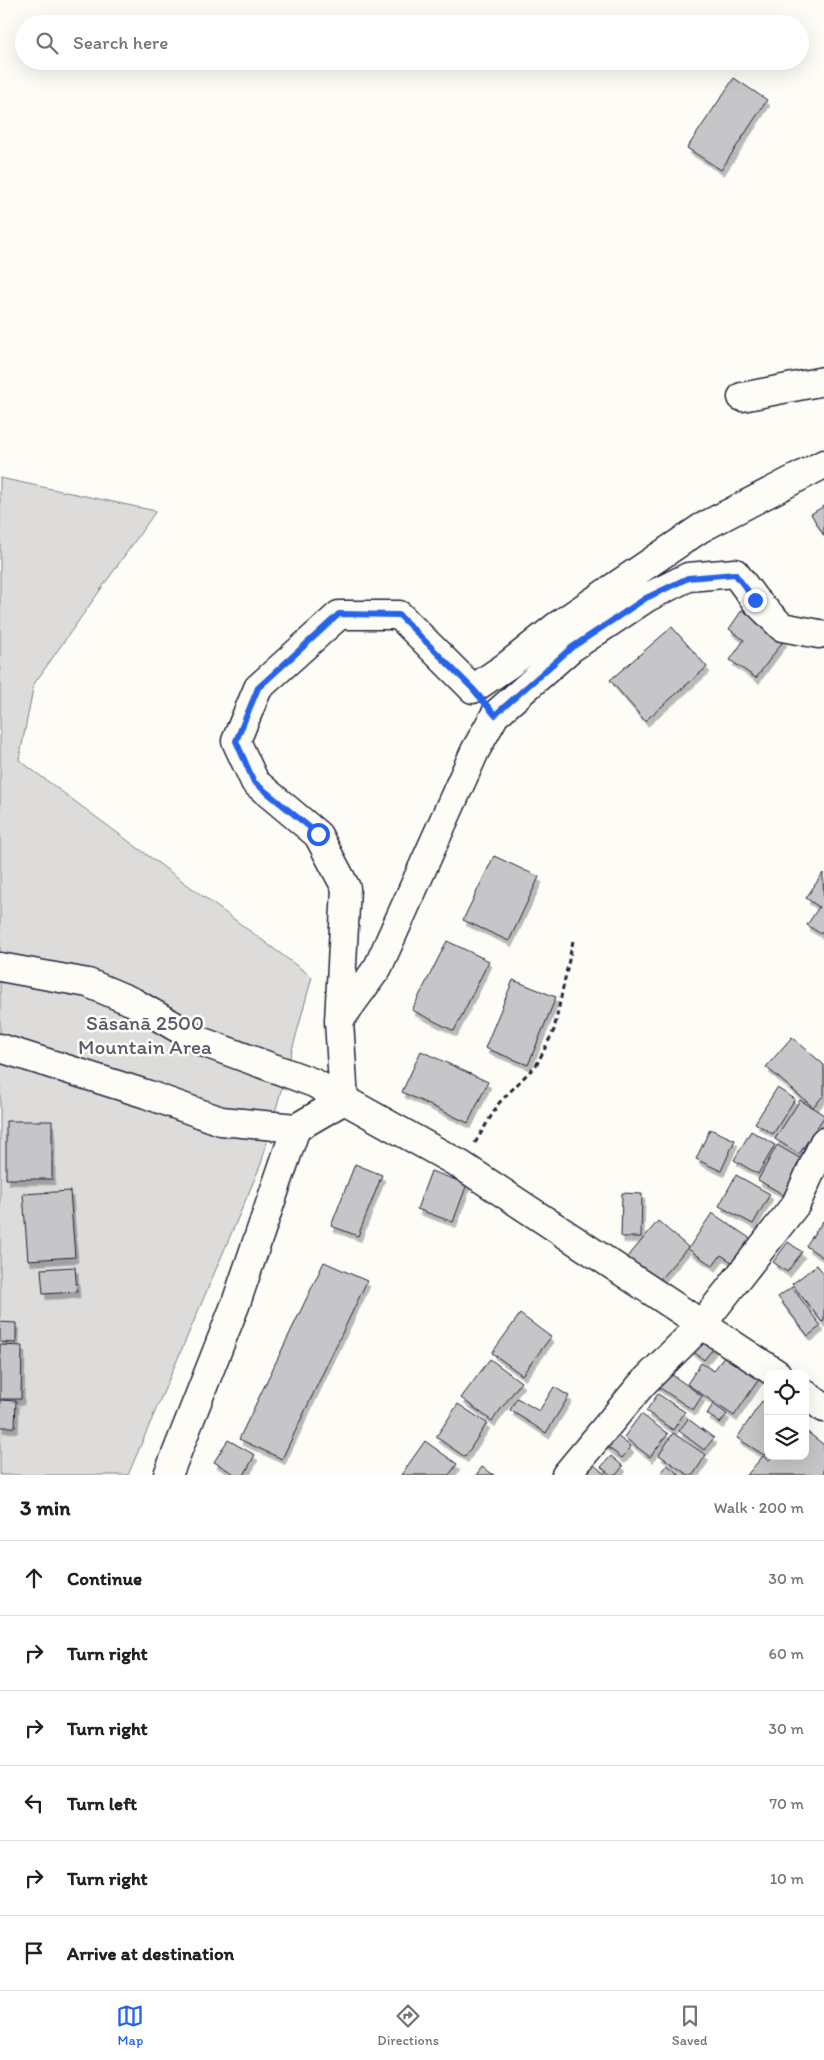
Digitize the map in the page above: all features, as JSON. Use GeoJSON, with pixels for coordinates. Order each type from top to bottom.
{"type":"FeatureCollection","features":[{"type":"Feature","properties":{"kind":"street"},"geometry":{"type":"LineString","coordinates":[[742,397],[824,382]]}},
{"type":"Feature","properties":{"kind":"street"},"geometry":{"type":"LineString","coordinates":[[473,689],[508,665],[557,626],[702,528],[824,464]]}},
{"type":"Feature","properties":{"kind":"street"},"geometry":{"type":"LineString","coordinates":[[339,1020],[378,967],[475,751],[495,715],[571,648],[646,598],[688,578],[735,574],[755,600],[782,627],[819,634]]}},
{"type":"Feature","properties":{"kind":"street"},"geometry":{"type":"LineString","coordinates":[[344,1100],[339,1020],[346,888],[318,834],[254,782],[236,741],[258,688],[339,614],[399,615],[473,689],[495,715]]}},
{"type":"Feature","properties":{"kind":"street"},"geometry":{"type":"LineString","coordinates":[[0,967],[88,983],[133,1002],[200,1041],[314,1083],[461,1165],[772,1370]]}},
{"type":"Feature","properties":{"kind":"street"},"geometry":{"type":"LineString","coordinates":[[0,1048],[146,1094],[221,1122],[296,1128],[344,1100]]}},
{"type":"Feature","properties":{"kind":"street"},"geometry":{"type":"LineString","coordinates":[[168,1475],[236,1303],[296,1128]]}},
{"type":"Feature","properties":{"kind":"street"},"geometry":{"type":"LineString","coordinates":[[566,1475],[642,1384],[702,1324],[796,1204],[824,1142]]}},
{"type":"Feature","properties":{"kind":"street"},"geometry":{"type":"LineString","coordinates":[[809,1397],[824,1408]]}},
{"type":"Feature","properties":{"kind":"path"},"geometry":{"type":"LineString","coordinates":[[461,1165],[498,1103],[536,1064],[554,1030],[573,941]]}},
{"type":"Feature","properties":{"kind":"green space","name":"Sāsanā 2500 Mountain Area"},"geometry":{"type":"Polygon","coordinates":[[[0,478],[156,511],[34,684],[19,760],[312,977],[261,1164],[128,1475],[0,1475],[0,478]]]}},
{"type":"Feature","properties":{"kind":"building"},"geometry":{"type":"Polygon","coordinates":[[[734,78],[767,100],[721,170],[687,148],[734,78]]]}},
{"type":"Feature","properties":{"kind":"building"},"geometry":{"type":"Polygon","coordinates":[[[824,506],[824,536],[811,514],[824,506]]]}},
{"type":"Feature","properties":{"kind":"building"},"geometry":{"type":"Polygon","coordinates":[[[742,610],[784,640],[756,678],[730,660],[744,640],[729,629],[742,610]]]}},
{"type":"Feature","properties":{"kind":"building"},"geometry":{"type":"Polygon","coordinates":[[[672,627],[707,667],[645,721],[610,680],[672,627]]]}},
{"type":"Feature","properties":{"kind":"building"},"geometry":{"type":"Polygon","coordinates":[[[494,856],[539,877],[509,941],[463,920],[494,856]]]}},
{"type":"Feature","properties":{"kind":"building"},"geometry":{"type":"Polygon","coordinates":[[[823,873],[824,929],[821,934],[807,925],[819,907],[806,898],[823,873]]]}},
{"type":"Feature","properties":{"kind":"building"},"geometry":{"type":"Polygon","coordinates":[[[447,941],[489,961],[454,1031],[412,1010],[447,941]]]}},
{"type":"Feature","properties":{"kind":"building"},"geometry":{"type":"Polygon","coordinates":[[[513,980],[556,997],[528,1065],[485,1048],[513,980]]]}},
{"type":"Feature","properties":{"kind":"building"},"geometry":{"type":"Polygon","coordinates":[[[792,1037],[824,1065],[824,1095],[813,1107],[766,1067],[792,1037]]]}},
{"type":"Feature","properties":{"kind":"building"},"geometry":{"type":"Polygon","coordinates":[[[421,1051],[488,1082],[468,1123],[402,1092],[421,1051]]]}},
{"type":"Feature","properties":{"kind":"building"},"geometry":{"type":"Polygon","coordinates":[[[777,1088],[795,1099],[773,1134],[755,1123],[777,1088]]]}},
{"type":"Feature","properties":{"kind":"building"},"geometry":{"type":"Polygon","coordinates":[[[800,1100],[824,1115],[824,1117],[799,1154],[775,1139],[800,1100]]]}},
{"type":"Feature","properties":{"kind":"building"},"geometry":{"type":"Polygon","coordinates":[[[6,1121],[52,1121],[52,1179],[6,1179],[6,1121]]]}},
{"type":"Feature","properties":{"kind":"building"},"geometry":{"type":"Polygon","coordinates":[[[710,1129],[735,1140],[721,1171],[696,1159],[710,1129]]]}},
{"type":"Feature","properties":{"kind":"building"},"geometry":{"type":"Polygon","coordinates":[[[751,1131],[775,1145],[758,1174],[734,1160],[751,1131]]]}},
{"type":"Feature","properties":{"kind":"building"},"geometry":{"type":"Polygon","coordinates":[[[777,1145],[803,1160],[784,1195],[758,1180],[777,1145]]]}},
{"type":"Feature","properties":{"kind":"building"},"geometry":{"type":"Polygon","coordinates":[[[355,1164],[382,1175],[358,1236],[331,1226],[355,1164]]]}},
{"type":"Feature","properties":{"kind":"building"},"geometry":{"type":"Polygon","coordinates":[[[431,1171],[467,1184],[453,1222],[417,1209],[431,1171]]]}},
{"type":"Feature","properties":{"kind":"building"},"geometry":{"type":"Polygon","coordinates":[[[736,1175],[770,1194],[753,1224],[719,1206],[736,1175]]]}},
{"type":"Feature","properties":{"kind":"building"},"geometry":{"type":"Polygon","coordinates":[[[70,1191],[75,1257],[28,1260],[23,1194],[70,1191]]]}},
{"type":"Feature","properties":{"kind":"building"},"geometry":{"type":"Polygon","coordinates":[[[622,1193],[642,1194],[641,1237],[621,1237],[622,1193]]]}},
{"type":"Feature","properties":{"kind":"building"},"geometry":{"type":"Polygon","coordinates":[[[712,1213],[751,1239],[735,1264],[721,1255],[713,1266],[688,1249],[712,1213]]]}},
{"type":"Feature","properties":{"kind":"building"},"geometry":{"type":"Polygon","coordinates":[[[658,1221],[688,1247],[656,1284],[626,1259],[658,1221]]]}},
{"type":"Feature","properties":{"kind":"building"},"geometry":{"type":"Polygon","coordinates":[[[824,1221],[824,1258],[806,1246],[824,1221]]]}},
{"type":"Feature","properties":{"kind":"building"},"geometry":{"type":"Polygon","coordinates":[[[788,1242],[802,1252],[787,1272],[773,1262],[788,1242]]]}},
{"type":"Feature","properties":{"kind":"building"},"geometry":{"type":"Polygon","coordinates":[[[324,1262],[367,1281],[282,1459],[239,1439],[324,1262]]]}},
{"type":"Feature","properties":{"kind":"building"},"geometry":{"type":"Polygon","coordinates":[[[817,1265],[824,1274],[824,1321],[822,1322],[792,1284],[817,1265]]]}},
{"type":"Feature","properties":{"kind":"building"},"geometry":{"type":"Polygon","coordinates":[[[75,1267],[77,1292],[43,1294],[41,1269],[75,1267]]]}},
{"type":"Feature","properties":{"kind":"building"},"geometry":{"type":"Polygon","coordinates":[[[792,1287],[821,1326],[808,1336],[778,1297],[792,1287]]]}},
{"type":"Feature","properties":{"kind":"building"},"geometry":{"type":"Polygon","coordinates":[[[520,1314],[551,1337],[522,1375],[492,1353],[520,1314]]]}},
{"type":"Feature","properties":{"kind":"building"},"geometry":{"type":"Polygon","coordinates":[[[0,1322],[16,1323],[16,1343],[0,1342],[0,1322]]]}},
{"type":"Feature","properties":{"kind":"building"},"geometry":{"type":"Polygon","coordinates":[[[701,1334],[716,1345],[704,1360],[690,1349],[701,1334]]]}},
{"type":"Feature","properties":{"kind":"building"},"geometry":{"type":"Polygon","coordinates":[[[0,1345],[22,1346],[21,1399],[0,1399],[0,1345]]]}},
{"type":"Feature","properties":{"kind":"building"},"geometry":{"type":"Polygon","coordinates":[[[726,1353],[761,1376],[734,1416],[687,1384],[701,1363],[714,1371],[726,1353]]]}},
{"type":"Feature","properties":{"kind":"building"},"geometry":{"type":"Polygon","coordinates":[[[490,1359],[521,1382],[492,1421],[461,1398],[490,1359]]]}},
{"type":"Feature","properties":{"kind":"building"},"geometry":{"type":"Polygon","coordinates":[[[664,1369],[702,1396],[693,1410],[654,1384],[664,1369]]]}},
{"type":"Feature","properties":{"kind":"building"},"geometry":{"type":"Polygon","coordinates":[[[554,1387],[569,1396],[546,1433],[510,1410],[517,1398],[539,1411],[554,1387]]]}},
{"type":"Feature","properties":{"kind":"building"},"geometry":{"type":"Polygon","coordinates":[[[658,1394],[685,1412],[673,1430],[646,1411],[658,1394]]]}},
{"type":"Feature","properties":{"kind":"building"},"geometry":{"type":"Polygon","coordinates":[[[0,1400],[16,1401],[15,1427],[0,1427],[0,1400]]]}},
{"type":"Feature","properties":{"kind":"building"},"geometry":{"type":"Polygon","coordinates":[[[762,1401],[764,1402],[764,1455],[737,1438],[762,1401]]]}},
{"type":"Feature","properties":{"kind":"building"},"geometry":{"type":"Polygon","coordinates":[[[458,1404],[487,1423],[465,1457],[436,1437],[458,1404]]]}},
{"type":"Feature","properties":{"kind":"building"},"geometry":{"type":"Polygon","coordinates":[[[713,1404],[727,1414],[720,1423],[707,1414],[713,1404]]]}},
{"type":"Feature","properties":{"kind":"building"},"geometry":{"type":"Polygon","coordinates":[[[641,1414],[668,1434],[650,1457],[624,1437],[641,1414]]]}},
{"type":"Feature","properties":{"kind":"building"},"geometry":{"type":"Polygon","coordinates":[[[688,1419],[714,1438],[704,1450],[679,1431],[688,1419]]]}},
{"type":"Feature","properties":{"kind":"building"},"geometry":{"type":"Polygon","coordinates":[[[610,1430],[631,1447],[622,1458],[601,1442],[610,1430]]]}},
{"type":"Feature","properties":{"kind":"building"},"geometry":{"type":"Polygon","coordinates":[[[673,1433],[706,1455],[693,1475],[688,1475],[659,1455],[673,1433]]]}},
{"type":"Feature","properties":{"kind":"building"},"geometry":{"type":"Polygon","coordinates":[[[809,1433],[824,1445],[824,1475],[747,1475],[763,1456],[764,1460],[809,1460],[809,1433]]]}},
{"type":"Feature","properties":{"kind":"building"},"geometry":{"type":"Polygon","coordinates":[[[228,1440],[255,1455],[244,1475],[236,1475],[214,1462],[228,1440]]]}},
{"type":"Feature","properties":{"kind":"building"},"geometry":{"type":"Polygon","coordinates":[[[425,1441],[457,1464],[449,1475],[401,1475],[425,1441]]]}},
{"type":"Feature","properties":{"kind":"building"},"geometry":{"type":"Polygon","coordinates":[[[611,1456],[623,1466],[616,1475],[611,1475],[601,1467],[611,1456]]]}},
{"type":"Feature","properties":{"kind":"building"},"geometry":{"type":"Polygon","coordinates":[[[594,1465],[606,1475],[586,1475],[594,1465]]]}},
{"type":"Feature","properties":{"kind":"building"},"geometry":{"type":"Polygon","coordinates":[[[667,1465],[680,1475],[660,1475],[667,1465]]]}},
{"type":"Feature","properties":{"kind":"building"},"geometry":{"type":"Polygon","coordinates":[[[482,1467],[494,1475],[476,1475],[482,1467]]]}},
{"type":"Feature","properties":{"kind":"route"},"geometry":{"type":"LineString","coordinates":[[318,834],[254,782],[236,741],[258,688],[339,614],[399,615],[473,689],[495,715],[571,648],[646,598],[688,578],[735,574],[755,600]]}}]}
